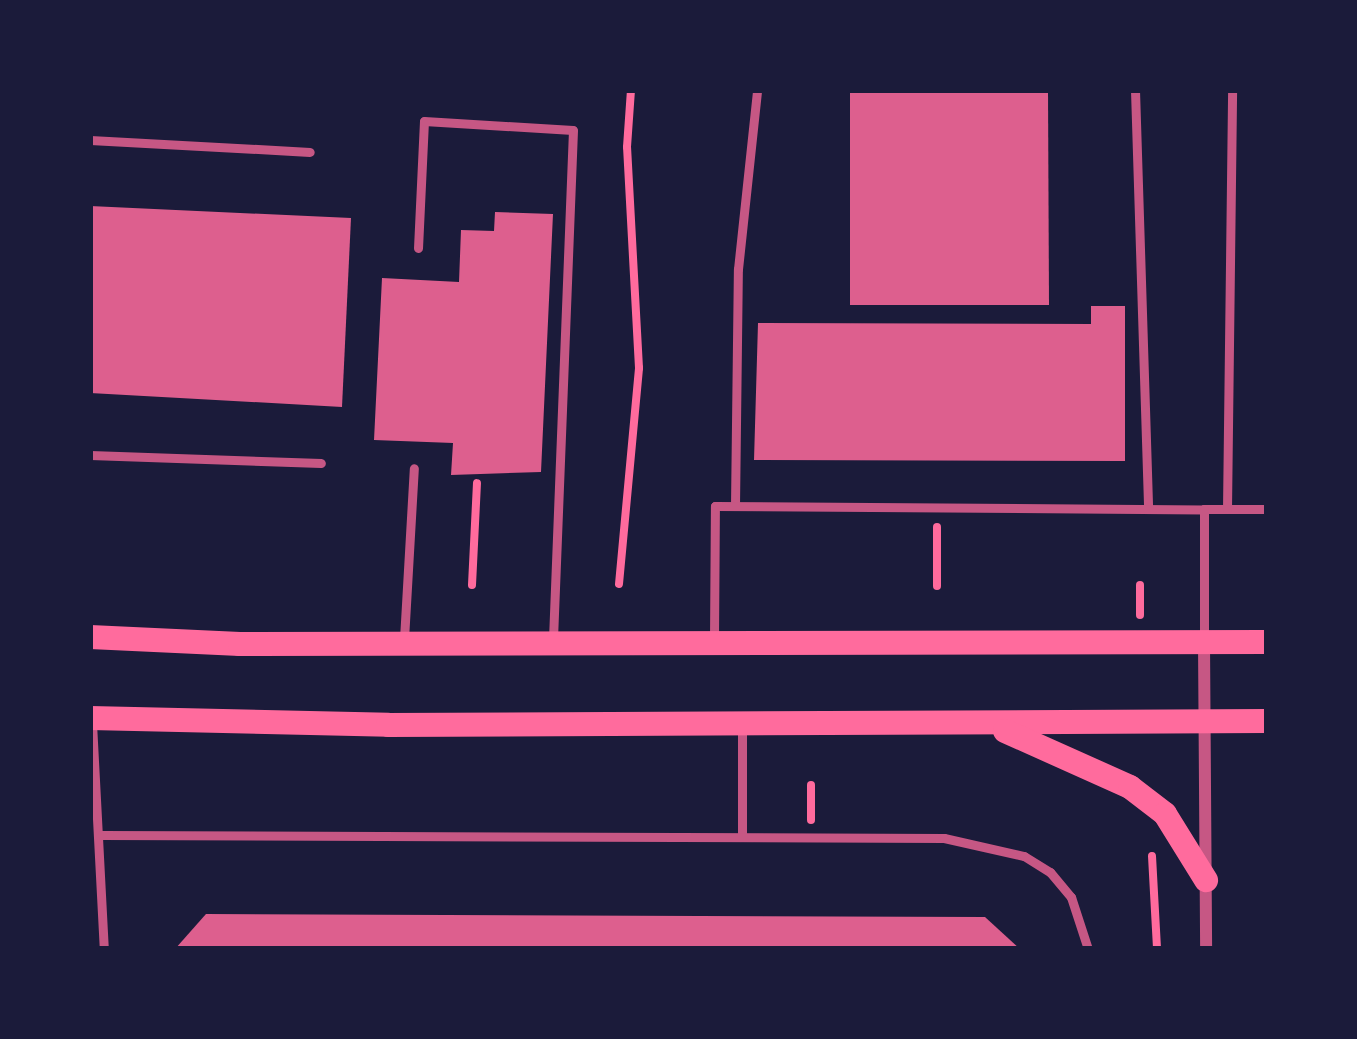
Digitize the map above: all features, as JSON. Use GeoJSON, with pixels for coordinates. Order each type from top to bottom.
{"type":"FeatureCollection","features":[{"type":"Feature","properties":{"kind":"main road"},"geometry":{"type":"LineString","coordinates":[[90,637],[553,645],[1267,643]]}},
{"type":"Feature","properties":{"kind":"main road"},"geometry":{"type":"LineString","coordinates":[[91,718],[992,725],[1267,721]]}},
{"type":"Feature","properties":{"kind":"main road"},"geometry":{"type":"LineString","coordinates":[[992,725],[1130,787],[1166,814],[1205,880]]}},
{"type":"Feature","properties":{"kind":"street"},"geometry":{"type":"LineString","coordinates":[[1204,643],[1206,949]]}},
{"type":"Feature","properties":{"kind":"lane"},"geometry":{"type":"LineString","coordinates":[[735,506],[738,268],[757,90]]}},
{"type":"Feature","properties":{"kind":"lane"},"geometry":{"type":"LineString","coordinates":[[1135,90],[1148,509]]}},
{"type":"Feature","properties":{"kind":"lane"},"geometry":{"type":"LineString","coordinates":[[1227,509],[1232,90]]}},
{"type":"Feature","properties":{"kind":"lane"},"geometry":{"type":"LineString","coordinates":[[418,248],[424,122],[574,130],[553,645]]}},
{"type":"Feature","properties":{"kind":"lane"},"geometry":{"type":"LineString","coordinates":[[90,140],[310,152]]}},
{"type":"Feature","properties":{"kind":"lane"},"geometry":{"type":"LineString","coordinates":[[90,455],[321,463]]}},
{"type":"Feature","properties":{"kind":"lane"},"geometry":{"type":"LineString","coordinates":[[403,644],[415,468]]}},
{"type":"Feature","properties":{"kind":"lane"},"geometry":{"type":"LineString","coordinates":[[714,644],[716,506],[1267,509]]}},
{"type":"Feature","properties":{"kind":"lane"},"geometry":{"type":"LineString","coordinates":[[1204,509],[1204,643]]}},
{"type":"Feature","properties":{"kind":"lane"},"geometry":{"type":"LineString","coordinates":[[91,718],[91,778],[102,836],[104,949]]}},
{"type":"Feature","properties":{"kind":"lane"},"geometry":{"type":"LineString","coordinates":[[742,724],[742,837]]}},
{"type":"Feature","properties":{"kind":"lane"},"geometry":{"type":"LineString","coordinates":[[102,836],[944,838],[1024,856],[1071,897],[1088,949]]}},
{"type":"Feature","properties":{"kind":"path"},"geometry":{"type":"LineString","coordinates":[[620,584],[639,368],[628,189],[631,90]]}},
{"type":"Feature","properties":{"kind":"path"},"geometry":{"type":"LineString","coordinates":[[472,585],[477,482]]}},
{"type":"Feature","properties":{"kind":"path"},"geometry":{"type":"LineString","coordinates":[[938,508],[938,586]]}},
{"type":"Feature","properties":{"kind":"path"},"geometry":{"type":"LineString","coordinates":[[1140,585],[1141,623]]}},
{"type":"Feature","properties":{"kind":"path"},"geometry":{"type":"LineString","coordinates":[[1147,847],[1158,884],[1157,949]]}},
{"type":"Feature","properties":{"kind":"building"},"geometry":{"type":"Polygon","coordinates":[[[850,90],[1048,90],[1049,305],[850,305],[850,90]]]}},
{"type":"Feature","properties":{"kind":"building"},"geometry":{"type":"Polygon","coordinates":[[[90,206],[351,218],[342,407],[90,393],[90,206]]]}},
{"type":"Feature","properties":{"kind":"building"},"geometry":{"type":"Polygon","coordinates":[[[495,212],[553,214],[541,472],[451,475],[453,443],[374,440],[382,278],[459,282],[461,230],[494,231],[495,212]]]}},
{"type":"Feature","properties":{"kind":"building"},"geometry":{"type":"Polygon","coordinates":[[[1091,306],[1125,306],[1125,461],[754,460],[758,323],[1091,324],[1091,306]]]}},
{"type":"Feature","properties":{"kind":"building"},"geometry":{"type":"Polygon","coordinates":[[[206,914],[985,917],[1020,949],[175,949],[206,914]]]}}]}
